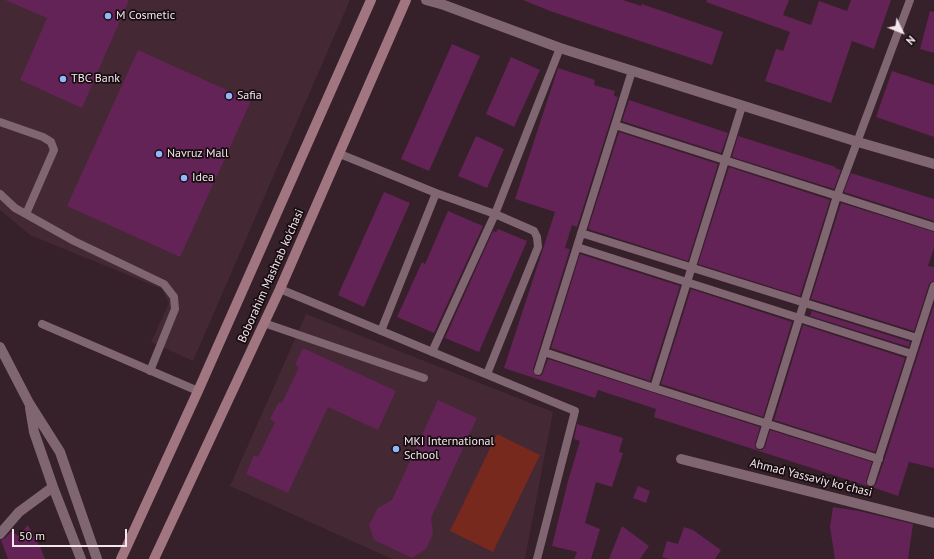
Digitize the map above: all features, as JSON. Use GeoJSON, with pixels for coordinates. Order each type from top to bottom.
{"type":"FeatureCollection","features":[{"type":"Feature","properties":{"kind":"main road","name":"Boborahim Mashrab ko'chasi"},"geometry":{"type":"LineString","coordinates":[[121,559],[198,391],[371,0]]}},
{"type":"Feature","properties":{"kind":"main road","name":"Boborahim Mashrab ko'chasi"},"geometry":{"type":"LineString","coordinates":[[154,559],[280,289],[406,0]]}},
{"type":"Feature","properties":{"kind":"street"},"geometry":{"type":"LineString","coordinates":[[426,0],[560,48],[858,142],[934,164]]}},
{"type":"Feature","properties":{"kind":"street"},"geometry":{"type":"LineString","coordinates":[[0,349],[29,403],[60,452],[97,559]]}},
{"type":"Feature","properties":{"kind":"street"},"geometry":{"type":"LineString","coordinates":[[29,403],[34,432],[53,487],[81,559]]}},
{"type":"Feature","properties":{"kind":"street","name":"Ahmad Yassaviy koʻchasi"},"geometry":{"type":"LineString","coordinates":[[682,458],[934,523]]}},
{"type":"Feature","properties":{"kind":"street"},"geometry":{"type":"LineString","coordinates":[[0,534],[19,512],[53,487]]}},
{"type":"Feature","properties":{"kind":"lane"},"geometry":{"type":"LineString","coordinates":[[760,445],[837,196],[910,0]]}},
{"type":"Feature","properties":{"kind":"lane"},"geometry":{"type":"LineString","coordinates":[[432,352],[495,214],[560,48]]}},
{"type":"Feature","properties":{"kind":"lane"},"geometry":{"type":"LineString","coordinates":[[538,371],[632,71]]}},
{"type":"Feature","properties":{"kind":"lane"},"geometry":{"type":"LineString","coordinates":[[654,388],[742,106]]}},
{"type":"Feature","properties":{"kind":"lane"},"geometry":{"type":"LineString","coordinates":[[0,122],[44,137],[51,142],[54,150],[26,214]]}},
{"type":"Feature","properties":{"kind":"lane"},"geometry":{"type":"LineString","coordinates":[[615,125],[934,227]]}},
{"type":"Feature","properties":{"kind":"lane"},"geometry":{"type":"LineString","coordinates":[[340,154],[436,193],[495,214],[534,231],[537,237],[538,247],[487,374]]}},
{"type":"Feature","properties":{"kind":"lane"},"geometry":{"type":"LineString","coordinates":[[381,331],[436,193]]}},
{"type":"Feature","properties":{"kind":"lane"},"geometry":{"type":"LineString","coordinates":[[0,194],[15,208],[74,241],[164,284],[174,297],[175,309],[150,371]]}},
{"type":"Feature","properties":{"kind":"lane"},"geometry":{"type":"LineString","coordinates":[[581,233],[917,338]]}},
{"type":"Feature","properties":{"kind":"lane"},"geometry":{"type":"LineString","coordinates":[[577,246],[912,354]]}},
{"type":"Feature","properties":{"kind":"lane"},"geometry":{"type":"LineString","coordinates":[[871,482],[934,286]]}},
{"type":"Feature","properties":{"kind":"lane"},"geometry":{"type":"LineString","coordinates":[[280,289],[575,411],[537,559]]}},
{"type":"Feature","properties":{"kind":"lane"},"geometry":{"type":"LineString","coordinates":[[264,323],[424,378]]}},
{"type":"Feature","properties":{"kind":"lane"},"geometry":{"type":"LineString","coordinates":[[42,324],[198,391]]}},
{"type":"Feature","properties":{"kind":"lane"},"geometry":{"type":"LineString","coordinates":[[544,352],[879,459]]}},
{"type":"Feature","properties":{"kind":"shaded area","name":"Navruz Mall"},"geometry":{"type":"Polygon","coordinates":[[[0,0],[350,0],[193,361],[151,342],[169,303],[162,289],[30,235],[0,210],[0,0]]]}},
{"type":"Feature","properties":{"kind":"shaded area","name":"MKI International School"},"geometry":{"type":"Polygon","coordinates":[[[306,314],[553,412],[525,559],[392,559],[230,486],[306,314]]]}},
{"type":"Feature","properties":{"kind":"shaded area"},"geometry":{"type":"Polygon","coordinates":[[[497,434],[540,455],[493,552],[450,531],[497,434]]]}},
{"type":"Feature","properties":{"kind":"building"},"geometry":{"type":"Polygon","coordinates":[[[5,0],[129,0],[82,108],[20,80],[47,18],[5,0]]]}},
{"type":"Feature","properties":{"kind":"building"},"geometry":{"type":"Polygon","coordinates":[[[523,0],[623,0],[641,6],[642,4],[723,32],[712,65],[550,11],[523,0]]]}},
{"type":"Feature","properties":{"kind":"building"},"geometry":{"type":"Polygon","coordinates":[[[707,0],[789,0],[783,15],[811,25],[819,1],[847,11],[851,0],[891,0],[874,49],[852,41],[831,103],[765,81],[776,49],[783,51],[790,32],[706,2],[707,0]]]}},
{"type":"Feature","properties":{"kind":"building"},"geometry":{"type":"Polygon","coordinates":[[[930,11],[934,12],[934,53],[920,49],[930,11]]]}},
{"type":"Feature","properties":{"kind":"building"},"geometry":{"type":"Polygon","coordinates":[[[452,44],[480,56],[429,171],[401,159],[452,44]]]}},
{"type":"Feature","properties":{"kind":"building","name":"Navruz Mall"},"geometry":{"type":"Polygon","coordinates":[[[138,50],[251,101],[180,257],[67,206],[138,50]]]}},
{"type":"Feature","properties":{"kind":"building"},"geometry":{"type":"Polygon","coordinates":[[[511,57],[540,70],[514,127],[486,114],[511,57]]]}},
{"type":"Feature","properties":{"kind":"building"},"geometry":{"type":"Polygon","coordinates":[[[558,68],[595,80],[594,85],[615,91],[614,96],[618,97],[577,227],[572,225],[565,248],[570,249],[533,369],[534,374],[537,376],[542,375],[548,359],[760,427],[755,444],[755,447],[758,450],[762,450],[765,447],[770,430],[872,462],[866,481],[867,486],[654,417],[656,409],[598,390],[595,398],[504,368],[555,212],[515,199],[558,68]]]}},
{"type":"Feature","properties":{"kind":"building"},"geometry":{"type":"Polygon","coordinates":[[[892,71],[934,85],[934,137],[876,117],[892,71]]]}},
{"type":"Feature","properties":{"kind":"building"},"geometry":{"type":"Polygon","coordinates":[[[629,100],[728,133],[721,153],[622,121],[629,100]]]}},
{"type":"Feature","properties":{"kind":"building"},"geometry":{"type":"Polygon","coordinates":[[[619,132],[718,164],[688,261],[588,229],[619,132]]]}},
{"type":"Feature","properties":{"kind":"building"},"geometry":{"type":"Polygon","coordinates":[[[476,136],[504,149],[487,188],[458,176],[476,136]]]}},
{"type":"Feature","properties":{"kind":"building"},"geometry":{"type":"Polygon","coordinates":[[[738,136],[836,167],[835,168],[841,170],[834,189],[732,157],[738,136]]]}},
{"type":"Feature","properties":{"kind":"building"},"geometry":{"type":"Polygon","coordinates":[[[729,167],[830,200],[800,296],[698,264],[729,167]]]}},
{"type":"Feature","properties":{"kind":"building"},"geometry":{"type":"Polygon","coordinates":[[[851,173],[934,199],[934,221],[844,192],[851,173]]]}},
{"type":"Feature","properties":{"kind":"building"},"geometry":{"type":"Polygon","coordinates":[[[384,192],[410,203],[364,307],[338,295],[384,192]]]}},
{"type":"Feature","properties":{"kind":"building"},"geometry":{"type":"Polygon","coordinates":[[[841,203],[934,232],[934,248],[928,266],[934,267],[934,281],[929,284],[914,331],[811,299],[841,203]]]}},
{"type":"Feature","properties":{"kind":"building"},"geometry":{"type":"Polygon","coordinates":[[[448,211],[483,226],[434,333],[397,317],[422,262],[425,264],[448,211]]]}},
{"type":"Feature","properties":{"kind":"building"},"geometry":{"type":"Polygon","coordinates":[[[498,229],[527,241],[479,352],[445,338],[493,231],[496,232],[498,229]]]}},
{"type":"Feature","properties":{"kind":"building"},"geometry":{"type":"Polygon","coordinates":[[[580,254],[680,286],[650,381],[551,348],[580,254]]]}},
{"type":"Feature","properties":{"kind":"building"},"geometry":{"type":"Polygon","coordinates":[[[691,289],[792,322],[763,417],[661,384],[691,289]]]}},
{"type":"Feature","properties":{"kind":"building"},"geometry":{"type":"Polygon","coordinates":[[[934,304],[934,468],[909,462],[898,496],[872,487],[876,484],[884,461],[934,304]]]}},
{"type":"Feature","properties":{"kind":"building"},"geometry":{"type":"Polygon","coordinates":[[[812,311],[910,342],[909,347],[810,316],[812,311]]]}},
{"type":"Feature","properties":{"kind":"building"},"geometry":{"type":"Polygon","coordinates":[[[803,325],[905,358],[875,452],[774,420],[803,325]]]}},
{"type":"Feature","properties":{"kind":"building"},"geometry":{"type":"Polygon","coordinates":[[[303,348],[396,391],[378,430],[328,407],[288,493],[246,474],[254,455],[258,457],[275,422],[270,419],[279,402],[282,403],[299,367],[295,365],[303,348]]]}},
{"type":"Feature","properties":{"kind":"building"},"geometry":{"type":"Polygon","coordinates":[[[438,400],[477,418],[431,518],[433,534],[426,549],[412,558],[374,540],[369,525],[378,508],[392,500],[438,400]]]}},
{"type":"Feature","properties":{"kind":"building"},"geometry":{"type":"Polygon","coordinates":[[[577,424],[623,438],[619,452],[623,453],[612,487],[596,482],[585,523],[600,529],[591,559],[574,559],[577,552],[552,546],[568,481],[580,441],[574,439],[577,424]]]}},
{"type":"Feature","properties":{"kind":"building"},"geometry":{"type":"Polygon","coordinates":[[[638,486],[650,491],[646,503],[633,498],[638,486]]]}},
{"type":"Feature","properties":{"kind":"building"},"geometry":{"type":"Polygon","coordinates":[[[833,507],[859,511],[913,524],[908,559],[835,559],[830,527],[833,507]]]}},
{"type":"Feature","properties":{"kind":"building"},"geometry":{"type":"Polygon","coordinates":[[[28,525],[45,559],[8,559],[1,540],[12,531],[18,536],[28,525]]]}},
{"type":"Feature","properties":{"kind":"building"},"geometry":{"type":"Polygon","coordinates":[[[622,526],[649,546],[640,559],[609,559],[622,526]]]}},
{"type":"Feature","properties":{"kind":"building"},"geometry":{"type":"Polygon","coordinates":[[[684,527],[693,530],[721,550],[715,559],[669,559],[662,557],[667,541],[678,544],[684,527]]]}},
{"type":"Feature","properties":{"kind":"place","name":"M Cosmetic"},"geometry":{"type":"Point","coordinates":[108,16]}},
{"type":"Feature","properties":{"kind":"place","name":"TBC Bank"},"geometry":{"type":"Point","coordinates":[63,79]}},
{"type":"Feature","properties":{"kind":"place","name":"Safia"},"geometry":{"type":"Point","coordinates":[229,96]}},
{"type":"Feature","properties":{"kind":"place","name":"Navruz Mall"},"geometry":{"type":"Point","coordinates":[159,154]}},
{"type":"Feature","properties":{"kind":"place","name":"Idea"},"geometry":{"type":"Point","coordinates":[184,178]}},
{"type":"Feature","properties":{"kind":"place","name":"MKI International School"},"geometry":{"type":"Point","coordinates":[396,449]}}]}
